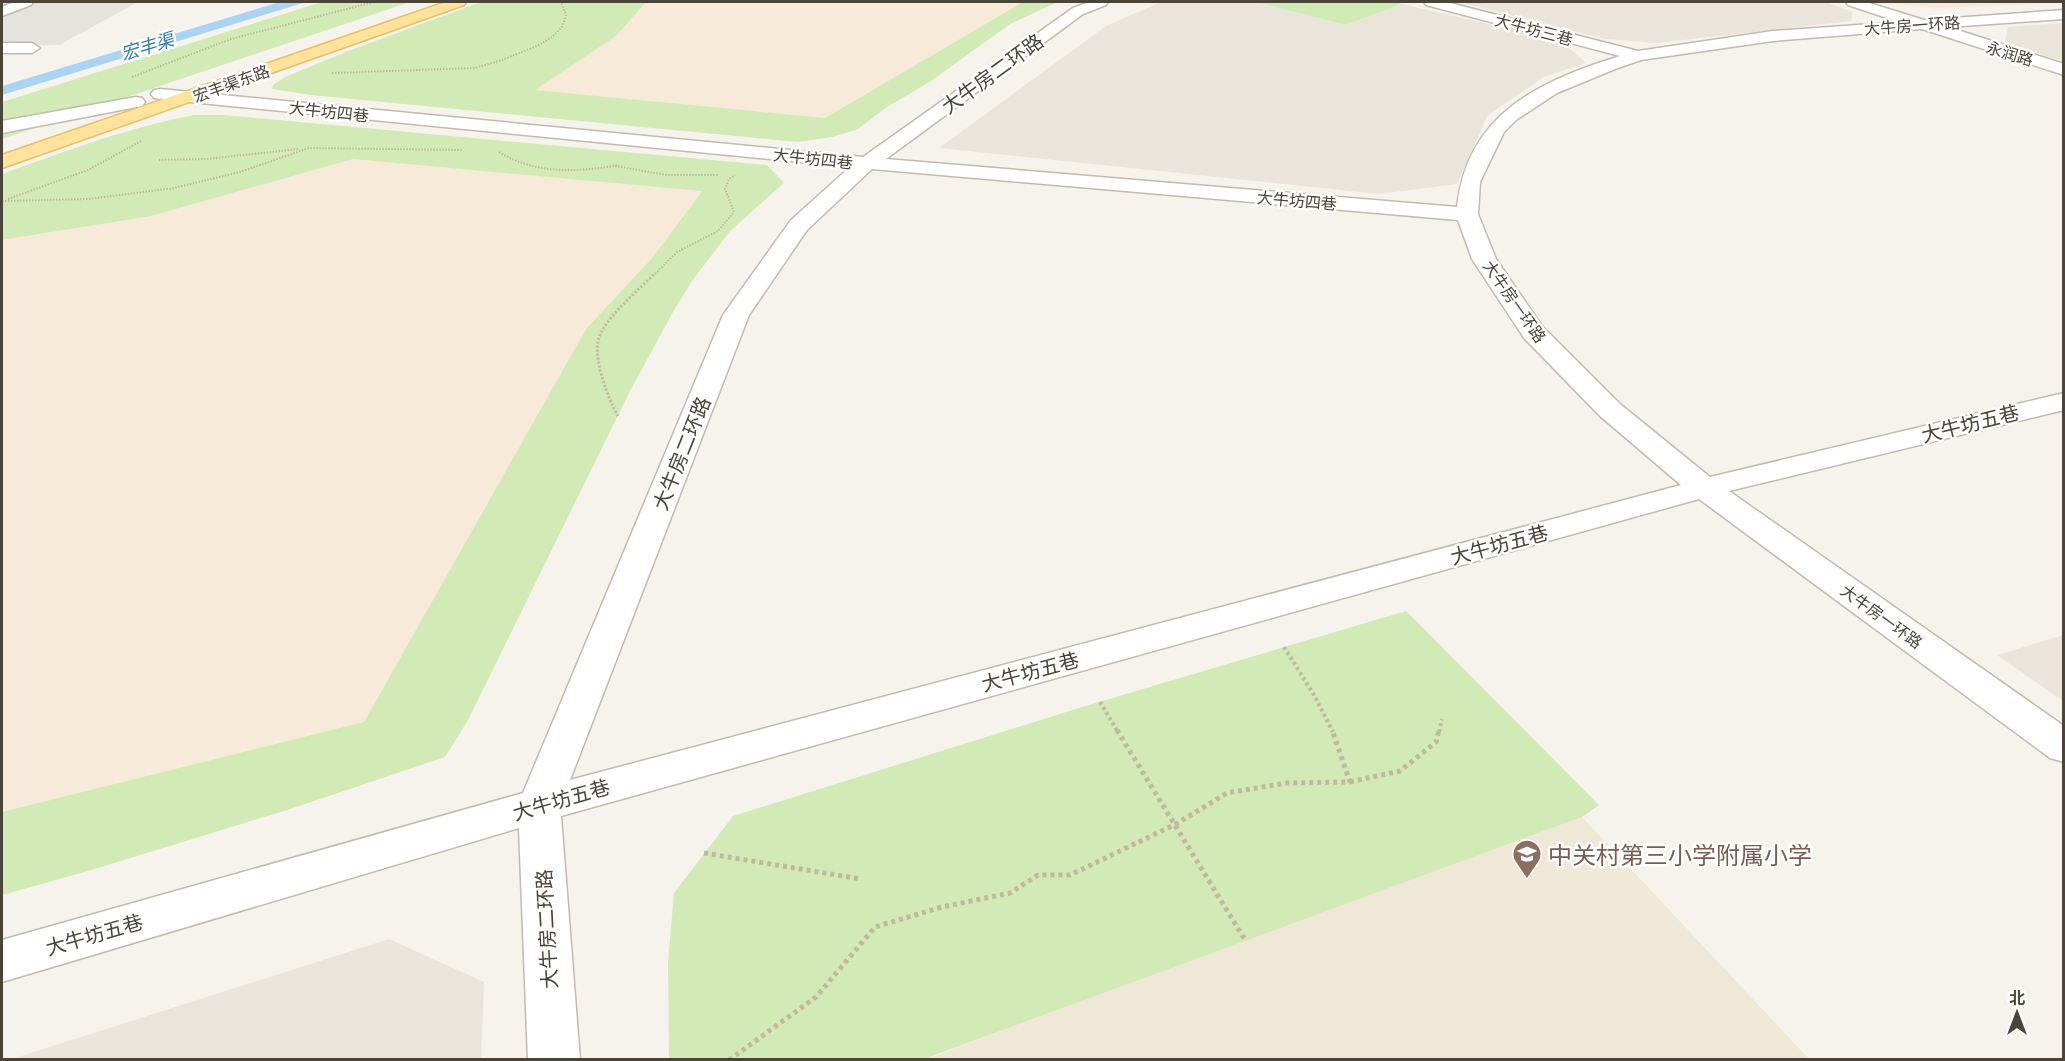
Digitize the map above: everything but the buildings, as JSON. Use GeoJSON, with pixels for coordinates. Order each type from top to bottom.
{"type":"FeatureCollection","features":[{"type":"Feature","properties":{"kind":"main road","name":"宏丰渠东路"},"geometry":{"type":"LineString","coordinates":[[2,162],[161,100],[428,2]]}},
{"type":"Feature","properties":{"kind":"main road","name":"宏丰渠东路"},"geometry":{"type":"LineString","coordinates":[[189,98],[459,2]]}},
{"type":"Feature","properties":{"kind":"main road","name":"宏丰渠东路"},"geometry":{"type":"LineString","coordinates":[[2,148],[135,102],[161,100]]}},
{"type":"Feature","properties":{"kind":"street"},"geometry":{"type":"LineString","coordinates":[[2,12],[26,2]]}},
{"type":"Feature","properties":{"kind":"street","name":"大牛房二环路"},"geometry":{"type":"LineString","coordinates":[[554,1059],[539,805],[736,315],[799,225],[867,163],[1078,11],[1101,2]]}},
{"type":"Feature","properties":{"kind":"street","name":"大牛坊三巷"},"geometry":{"type":"LineString","coordinates":[[1431,2],[1638,56]]}},
{"type":"Feature","properties":{"kind":"street","name":"永润路"},"geometry":{"type":"LineString","coordinates":[[1853,2],[2064,70]]}},
{"type":"Feature","properties":{"kind":"street","name":"大牛房一环路"},"geometry":{"type":"LineString","coordinates":[[2064,14],[1761,37],[1638,56],[1551,89],[1509,116],[1490,138],[1475,167],[1470,182],[1467,214],[1484,259],[1533,332],[1610,410],[1704,488],[2064,747]]}},
{"type":"Feature","properties":{"kind":"street"},"geometry":{"type":"LineString","coordinates":[[2,48],[32,48]]}},
{"type":"Feature","properties":{"kind":"street","name":"大牛坊四巷"},"geometry":{"type":"LineString","coordinates":[[161,100],[189,98],[867,163],[1467,214]]}},
{"type":"Feature","properties":{"kind":"street"},"geometry":{"type":"LineString","coordinates":[[2,127],[135,102]]}},
{"type":"Feature","properties":{"kind":"street","name":"大牛坊五巷"},"geometry":{"type":"LineString","coordinates":[[2,961],[539,805],[1704,488],[2064,401]]}},
{"type":"Feature","properties":{"kind":"path"},"geometry":{"type":"LineString","coordinates":[[130,78],[231,39],[374,2]]}},
{"type":"Feature","properties":{"kind":"path"},"geometry":{"type":"LineString","coordinates":[[330,73],[475,68],[495,62],[549,40],[563,26],[566,19],[566,9],[561,2]]}},
{"type":"Feature","properties":{"kind":"path"},"geometry":{"type":"LineString","coordinates":[[1357,2],[1364,2]]}},
{"type":"Feature","properties":{"kind":"path"},"geometry":{"type":"LineString","coordinates":[[2,201],[88,170],[161,129],[171,120],[161,100]]}},
{"type":"Feature","properties":{"kind":"path"},"geometry":{"type":"LineString","coordinates":[[2,201],[100,198],[170,190],[232,175],[292,152],[309,148]]}},
{"type":"Feature","properties":{"kind":"path"},"geometry":{"type":"LineString","coordinates":[[159,160],[206,159],[309,148],[467,150]]}},
{"type":"Feature","properties":{"kind":"path"},"geometry":{"type":"LineString","coordinates":[[497,151],[523,166],[555,170],[595,169],[629,163]]}},
{"type":"Feature","properties":{"kind":"path"},"geometry":{"type":"LineString","coordinates":[[618,416],[605,388],[598,341],[611,317],[677,252],[718,231],[734,212],[725,189],[729,179],[738,172]]}},
{"type":"Feature","properties":{"kind":"path"},"geometry":{"type":"LineString","coordinates":[[1284,647],[1326,719],[1345,759],[1350,782]]}},
{"type":"Feature","properties":{"kind":"path"},"geometry":{"type":"LineString","coordinates":[[1100,702],[1245,940]]}},
{"type":"Feature","properties":{"kind":"path"},"geometry":{"type":"LineString","coordinates":[[729,1059],[816,997],[874,927],[942,907],[1010,892],[1038,875],[1070,875],[1176,824],[1227,793],[1286,783],[1350,782],[1400,771],[1436,742],[1442,719]]}},
{"type":"Feature","properties":{"kind":"path"},"geometry":{"type":"LineString","coordinates":[[704,853],[861,879]]}},
{"type":"Feature","properties":{"kind":"shaded area"},"geometry":{"type":"Polygon","coordinates":[[[2,2],[138,2],[59,45],[2,45],[2,2]]]}},
{"type":"Feature","properties":{"kind":"shaded area"},"geometry":{"type":"Polygon","coordinates":[[[646,2],[1023,2],[825,118],[534,90],[616,36],[646,2]]]}},
{"type":"Feature","properties":{"kind":"shaded area"},"geometry":{"type":"Polygon","coordinates":[[[1161,2],[1255,2],[1345,25],[1402,4],[1561,41],[1586,63],[1544,77],[1488,115],[1457,184],[1379,194],[939,148],[1106,26],[1161,2]]]}},
{"type":"Feature","properties":{"kind":"shaded area"},"geometry":{"type":"Polygon","coordinates":[[[1459,2],[1825,2],[1853,12],[1851,21],[1657,43],[1605,39],[1459,2]]]}},
{"type":"Feature","properties":{"kind":"shaded area"},"geometry":{"type":"Polygon","coordinates":[[[1877,2],[2063,2],[2064,3],[1937,8],[1877,2]]]}},
{"type":"Feature","properties":{"kind":"shaded area"},"geometry":{"type":"Polygon","coordinates":[[[2063,23],[2063,61],[2005,43],[2008,27],[2063,23]]]}},
{"type":"Feature","properties":{"kind":"shaded area"},"geometry":{"type":"Polygon","coordinates":[[[353,159],[702,190],[652,258],[586,329],[364,722],[2,812],[2,240],[151,216],[353,159]]]}},
{"type":"Feature","properties":{"kind":"shaded area"},"geometry":{"type":"Polygon","coordinates":[[[2063,635],[2063,701],[1997,655],[1998,655],[2063,635]]]}},
{"type":"Feature","properties":{"kind":"shaded area","name":"中关村第三小学附属小学"},"geometry":{"type":"Polygon","coordinates":[[[1582,817],[1809,1059],[924,1060],[1245,940],[1582,817]]]}},
{"type":"Feature","properties":{"kind":"shaded area"},"geometry":{"type":"Polygon","coordinates":[[[389,939],[484,982],[481,1059],[12,1059],[389,939]]]}},
{"type":"Feature","properties":{"kind":"green space"},"geometry":{"type":"Polygon","coordinates":[[[322,2],[410,2],[2,139],[2,102],[322,2]]]}},
{"type":"Feature","properties":{"kind":"green space"},"geometry":{"type":"Polygon","coordinates":[[[481,2],[646,2],[616,36],[535,90],[825,118],[1023,2],[1058,2],[1010,24],[931,81],[884,109],[858,129],[832,137],[798,142],[311,95],[272,89],[273,85],[285,77],[481,2]]]}},
{"type":"Feature","properties":{"kind":"green space"},"geometry":{"type":"Polygon","coordinates":[[[1255,2],[1394,2],[1402,4],[1345,25],[1255,2]]]}},
{"type":"Feature","properties":{"kind":"green space"},"geometry":{"type":"Polygon","coordinates":[[[194,115],[223,115],[767,165],[784,183],[730,231],[692,281],[673,312],[630,391],[468,720],[445,757],[290,809],[2,895],[2,812],[364,722],[586,329],[652,258],[702,191],[353,159],[151,216],[2,240],[2,174],[120,133],[194,115]]]}},
{"type":"Feature","properties":{"kind":"green space"},"geometry":{"type":"Polygon","coordinates":[[[1406,611],[1599,805],[1582,817],[924,1059],[669,1059],[668,962],[674,893],[733,816],[1079,708],[1406,611]]]}},
{"type":"Feature","properties":{"kind":"water","name":"宏丰渠"},"geometry":{"type":"Polygon","coordinates":[[[280,2],[306,2],[2,95],[2,86],[280,2]]]}},
{"type":"Feature","properties":{"kind":"place","name":"中关村第三小学附属小学"},"geometry":{"type":"Point","coordinates":[1527,880]}}]}
